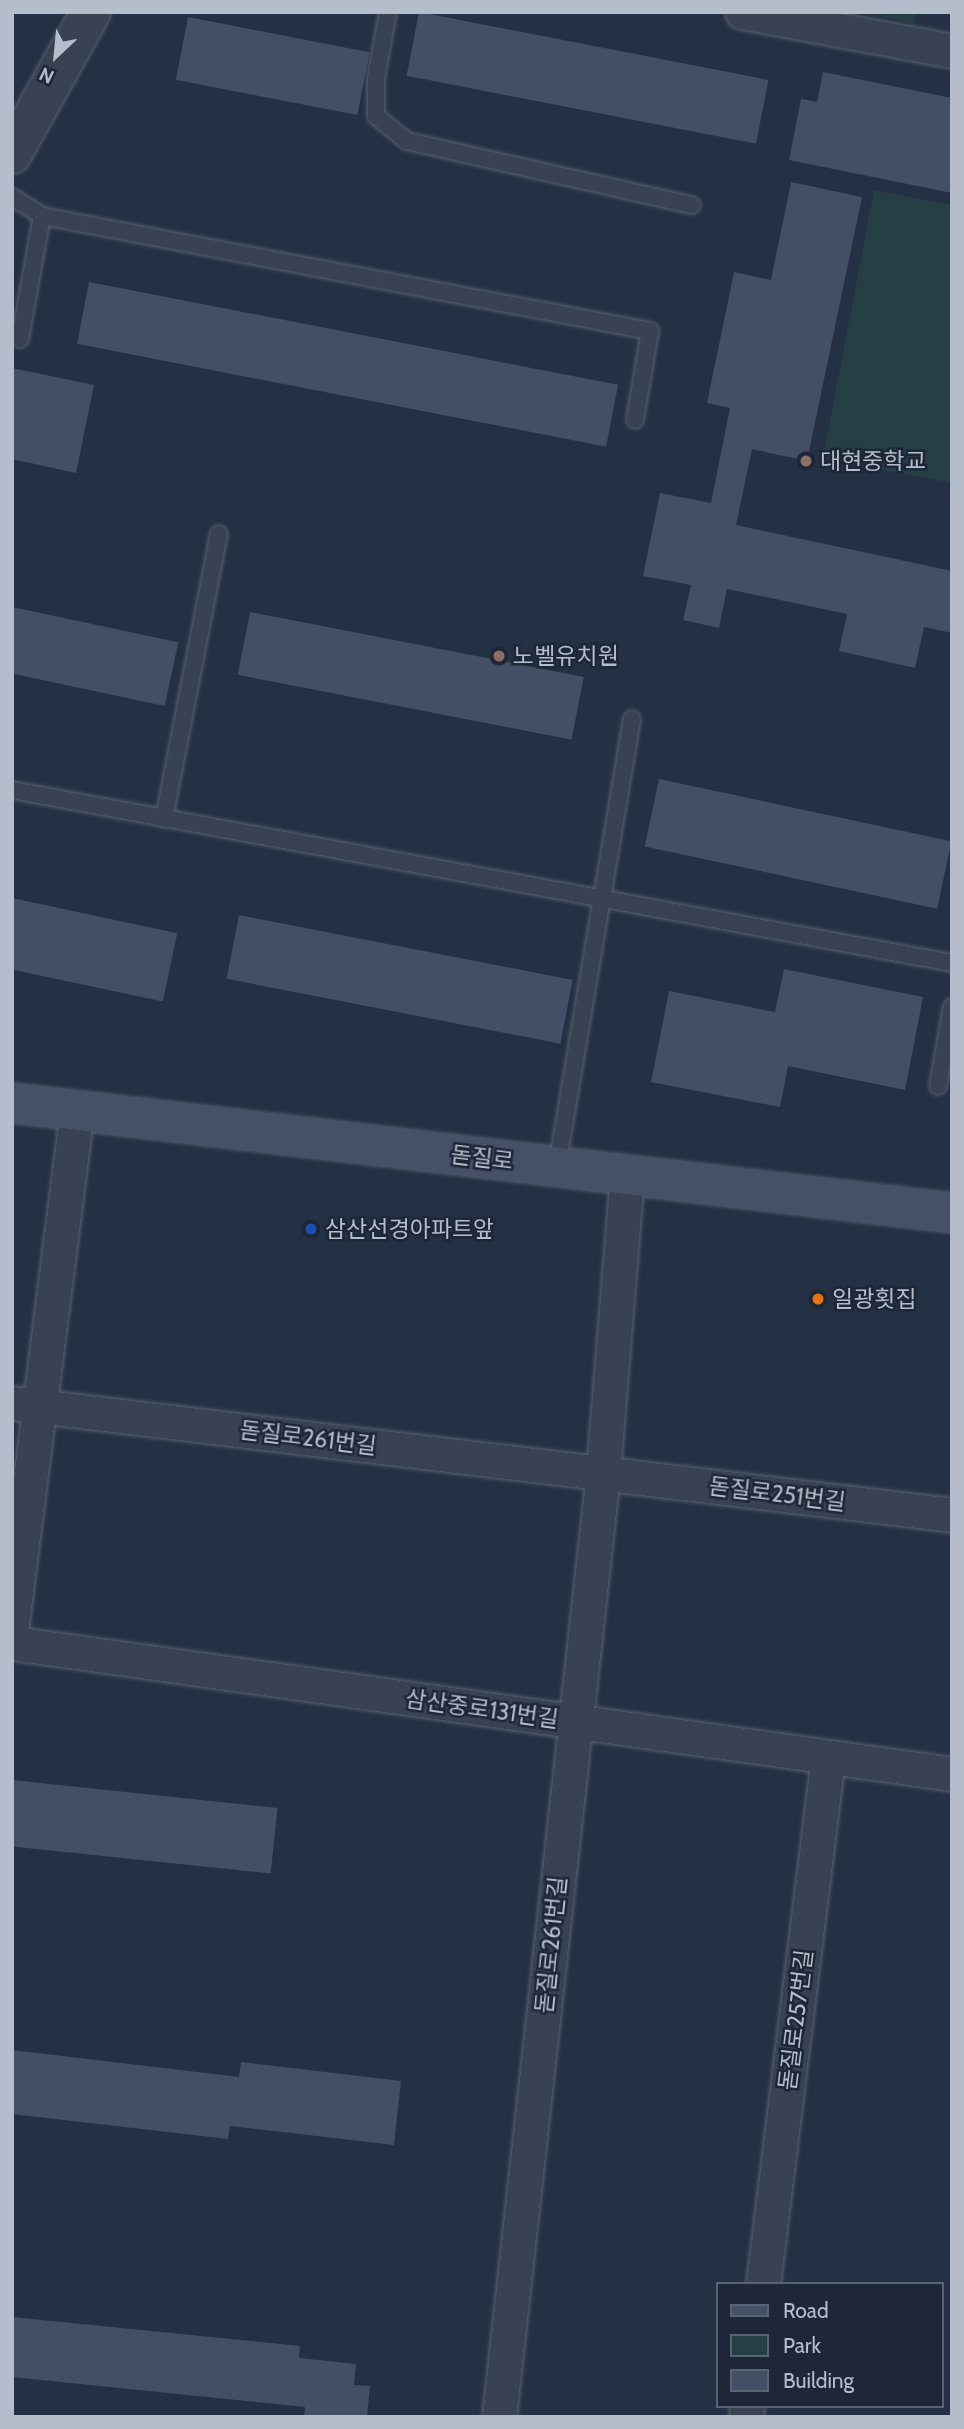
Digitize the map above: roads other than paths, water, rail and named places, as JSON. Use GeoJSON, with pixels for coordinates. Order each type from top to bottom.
{"type":"FeatureCollection","features":[{"type":"Feature","properties":{"kind":"main road","name":"돋질로"},"geometry":{"type":"LineString","coordinates":[[12,1103],[952,1213]]}},
{"type":"Feature","properties":{"kind":"street"},"geometry":{"type":"LineString","coordinates":[[12,154],[91,12]]}},
{"type":"Feature","properties":{"kind":"street"},"geometry":{"type":"LineString","coordinates":[[742,12],[952,51]]}},
{"type":"Feature","properties":{"kind":"street"},"geometry":{"type":"LineString","coordinates":[[12,1623],[26,1404],[77,1110]]}},
{"type":"Feature","properties":{"kind":"street","name":"돋질로261번길"},"geometry":{"type":"LineString","coordinates":[[499,2417],[603,1473],[627,1175]]}},
{"type":"Feature","properties":{"kind":"street","name":"돋질로261번길"},"geometry":{"type":"LineString","coordinates":[[26,1404],[603,1473]]}},
{"type":"Feature","properties":{"kind":"street","name":"돋질로251번길"},"geometry":{"type":"LineString","coordinates":[[603,1473],[952,1515]]}},
{"type":"Feature","properties":{"kind":"street","name":"삼산중로131번길"},"geometry":{"type":"LineString","coordinates":[[12,1643],[952,1774]]}},
{"type":"Feature","properties":{"kind":"street","name":"돋질로257번길"},"geometry":{"type":"LineString","coordinates":[[763,2282],[828,1757]]}},
{"type":"Feature","properties":{"kind":"lane"},"geometry":{"type":"LineString","coordinates":[[387,12],[376,78],[376,116],[407,141],[692,205]]}},
{"type":"Feature","properties":{"kind":"lane"},"geometry":{"type":"LineString","coordinates":[[12,197],[42,216],[650,331],[635,420]]}},
{"type":"Feature","properties":{"kind":"lane"},"geometry":{"type":"LineString","coordinates":[[20,339],[42,216]]}},
{"type":"Feature","properties":{"kind":"lane"},"geometry":{"type":"LineString","coordinates":[[164,819],[219,534]]}},
{"type":"Feature","properties":{"kind":"lane"},"geometry":{"type":"LineString","coordinates":[[557,1167],[632,719]]}},
{"type":"Feature","properties":{"kind":"lane"},"geometry":{"type":"LineString","coordinates":[[12,790],[601,901],[952,963]]}},
{"type":"Feature","properties":{"kind":"lane"},"geometry":{"type":"LineString","coordinates":[[937,1086],[952,1007]]}},
{"type":"Feature","properties":{"kind":"place","name":"대현중학교"},"geometry":{"type":"Point","coordinates":[806,461]}},
{"type":"Feature","properties":{"kind":"place","name":"노벨유치원"},"geometry":{"type":"Point","coordinates":[499,656]}},
{"type":"Feature","properties":{"kind":"place","name":"삼산선경아파트앞"},"geometry":{"type":"Point","coordinates":[311,1229]}},
{"type":"Feature","properties":{"kind":"place","name":"일광횟집"},"geometry":{"type":"Point","coordinates":[818,1299]}}]}
